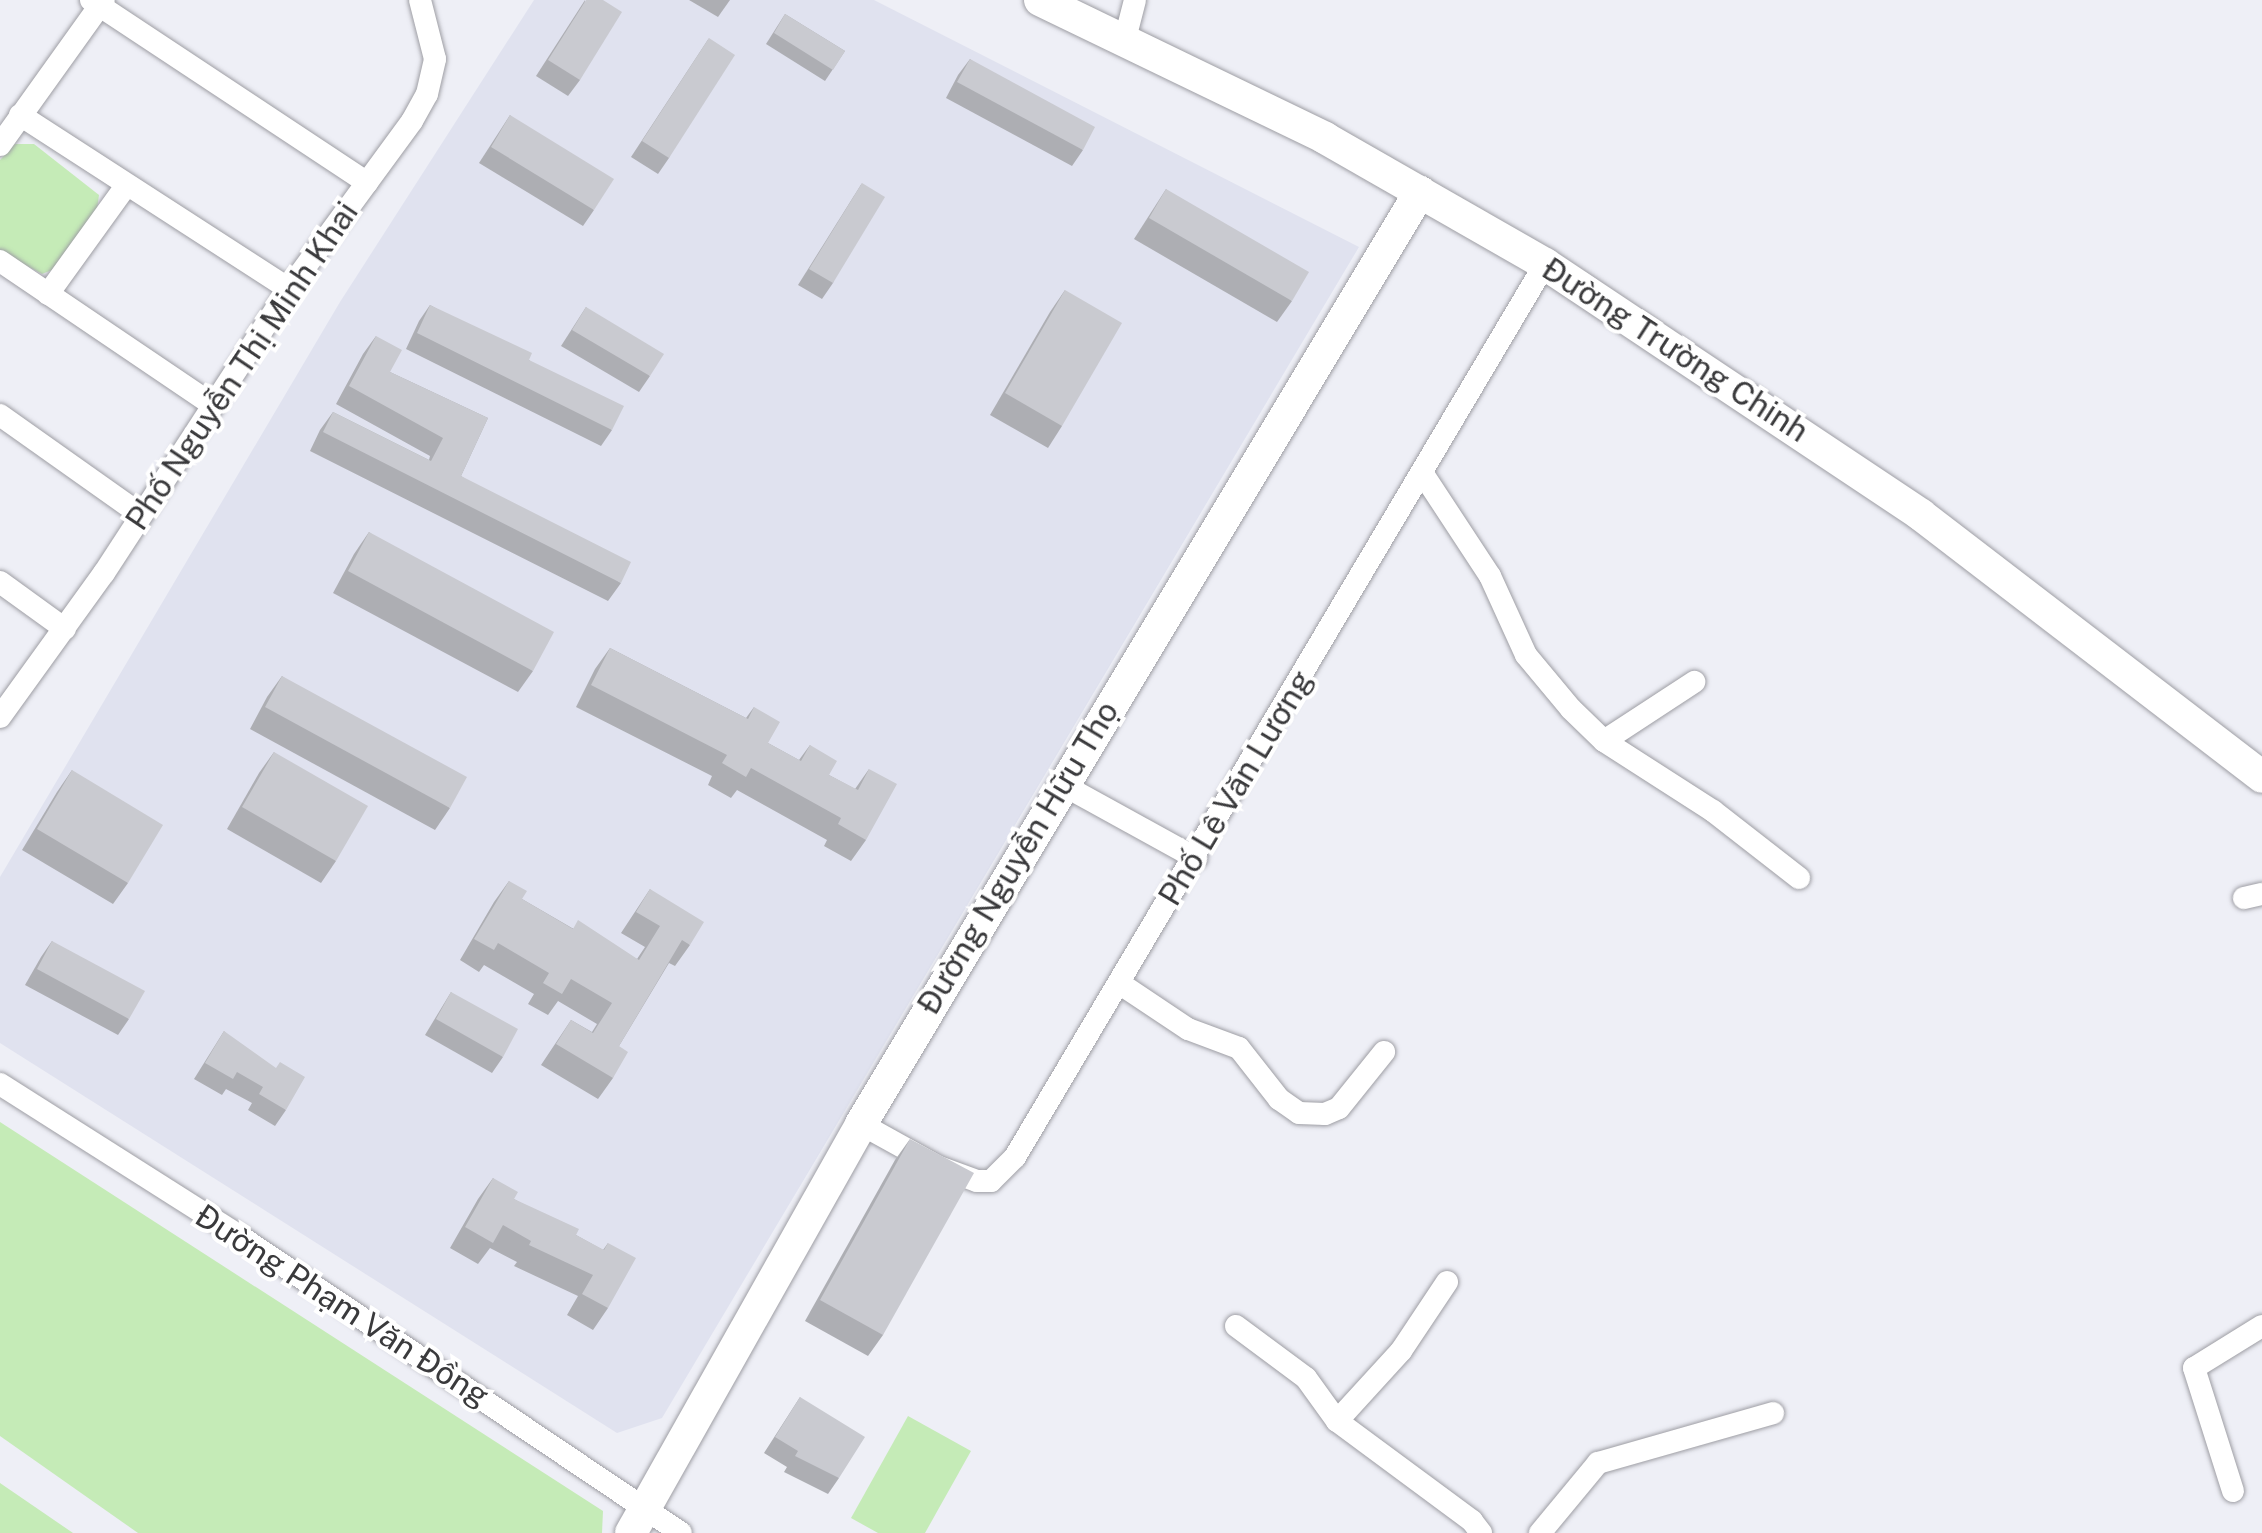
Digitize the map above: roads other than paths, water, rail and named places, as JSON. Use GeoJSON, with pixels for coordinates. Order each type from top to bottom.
{"type":"FeatureCollection","features":[{"type":"Feature","properties":{"kind":"street","name":"Phố Nguyễn Thị Minh Khai"},"geometry":{"type":"LineString","coordinates":[[0,717],[65,630],[289,289],[412,121],[433,76],[433,40],[420,0]]}},
{"type":"Feature","properties":{"kind":"street","name":"Đường Trường Chinh"},"geometry":{"type":"LineString","coordinates":[[1040,0],[1325,138],[1546,264],[1748,395],[1922,515],[2262,777]]}},
{"type":"Feature","properties":{"kind":"street"},"geometry":{"type":"LineString","coordinates":[[1126,40],[1136,0]]}},
{"type":"Feature","properties":{"kind":"street"},"geometry":{"type":"LineString","coordinates":[[0,145],[98,2],[366,184]]}},
{"type":"Feature","properties":{"kind":"street"},"geometry":{"type":"LineString","coordinates":[[20,115],[289,289]]}},
{"type":"Feature","properties":{"kind":"street"},"geometry":{"type":"LineString","coordinates":[[48,294],[126,186]]}},
{"type":"Feature","properties":{"kind":"street","name":"Đường Nguyễn Hữu Thọ"},"geometry":{"type":"LineString","coordinates":[[639,1520],[861,1124],[1420,192]]}},
{"type":"Feature","properties":{"kind":"street"},"geometry":{"type":"LineString","coordinates":[[0,262],[211,404]]}},
{"type":"Feature","properties":{"kind":"street","name":"Phố Lê Văn Lương"},"geometry":{"type":"LineString","coordinates":[[861,1124],[962,1177],[991,1181],[1015,1157],[1546,264]]}},
{"type":"Feature","properties":{"kind":"street"},"geometry":{"type":"LineString","coordinates":[[0,416],[140,514]]}},
{"type":"Feature","properties":{"kind":"street"},"geometry":{"type":"LineString","coordinates":[[1423,474],[1476,552],[1534,667],[1604,742],[1712,811],[1799,878]]}},
{"type":"Feature","properties":{"kind":"street"},"geometry":{"type":"LineString","coordinates":[[0,582],[65,630]]}},
{"type":"Feature","properties":{"kind":"street"},"geometry":{"type":"LineString","coordinates":[[1604,742],[1694,682]]}},
{"type":"Feature","properties":{"kind":"street"},"geometry":{"type":"LineString","coordinates":[[1063,785],[1196,858]]}},
{"type":"Feature","properties":{"kind":"street"},"geometry":{"type":"LineString","coordinates":[[1118,984],[1188,1029],[1239,1048],[1278,1100],[1299,1113],[1325,1114],[1339,1108],[1384,1052]]}},
{"type":"Feature","properties":{"kind":"street","name":"Đường Phạm Văn Đồng"},"geometry":{"type":"LineString","coordinates":[[0,1084],[241,1238],[639,1520],[681,1533]]}},
{"type":"Feature","properties":{"kind":"street"},"geometry":{"type":"LineString","coordinates":[[1338,1421],[1401,1351],[1446,1282]]}},
{"type":"Feature","properties":{"kind":"street"},"geometry":{"type":"LineString","coordinates":[[1236,1326],[1306,1378],[1338,1421],[1472,1522],[1481,1533]]}},
{"type":"Feature","properties":{"kind":"street"},"geometry":{"type":"LineString","coordinates":[[2233,1492],[2194,1368],[2262,1326]]}},
{"type":"Feature","properties":{"kind":"street"},"geometry":{"type":"LineString","coordinates":[[1540,1533],[1598,1463],[1773,1413]]}}]}
